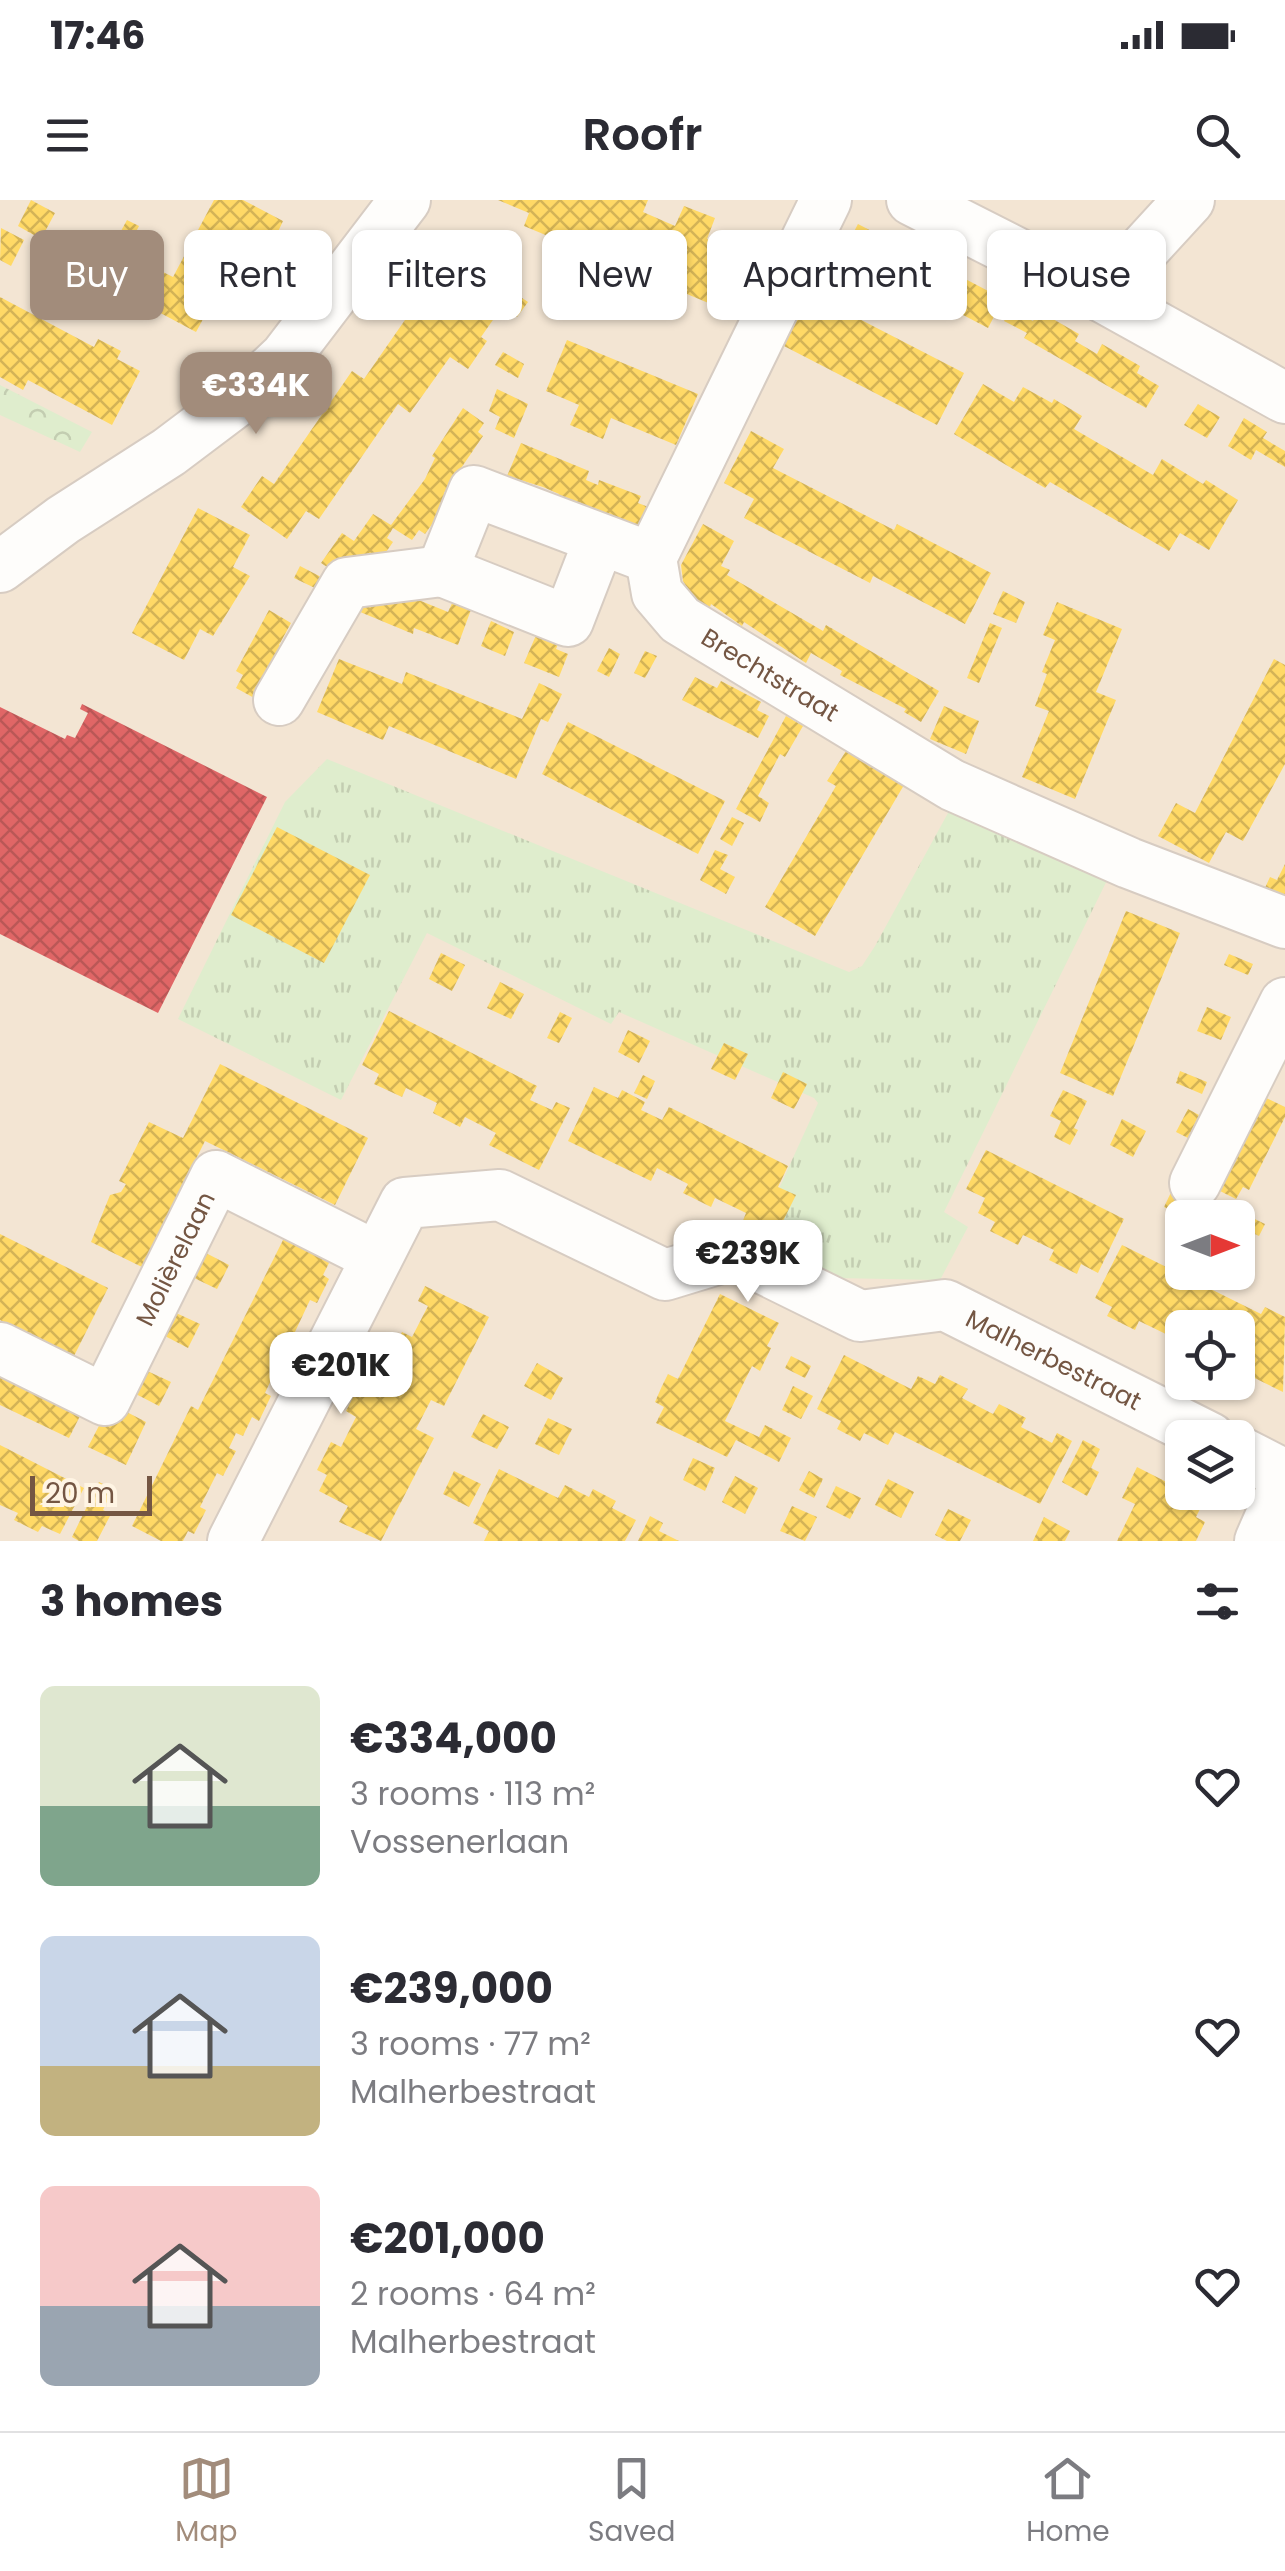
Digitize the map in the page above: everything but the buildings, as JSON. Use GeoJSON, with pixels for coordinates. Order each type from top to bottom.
{"type":"FeatureCollection","features":[{"type":"Feature","properties":{"kind":"street"},"geometry":{"type":"LineString","coordinates":[[0,567],[63,520],[170,452],[246,394],[286,356],[405,200]]}},
{"type":"Feature","properties":{"kind":"street"},"geometry":{"type":"LineString","coordinates":[[442,571],[474,491],[650,558],[826,200]]}},
{"type":"Feature","properties":{"kind":"street"},"geometry":{"type":"LineString","coordinates":[[912,200],[987,238]]}},
{"type":"Feature","properties":{"kind":"street"},"geometry":{"type":"LineString","coordinates":[[1161,230],[1188,200]]}},
{"type":"Feature","properties":{"kind":"street"},"geometry":{"type":"LineString","coordinates":[[1145,320],[1285,398]]}},
{"type":"Feature","properties":{"kind":"street"},"geometry":{"type":"LineString","coordinates":[[280,700],[347,582],[442,571],[568,621],[599,541]]}},
{"type":"Feature","properties":{"kind":"street","name":"Brechtstraat"},"geometry":{"type":"LineString","coordinates":[[650,558],[657,593],[680,620],[952,785],[1129,864],[1285,924]]}},
{"type":"Feature","properties":{"kind":"street"},"geometry":{"type":"LineString","coordinates":[[1194,1183],[1285,1003]]}},
{"type":"Feature","properties":{"kind":"street","name":"Molièrelaan"},"geometry":{"type":"LineString","coordinates":[[0,1348],[105,1400],[216,1176],[377,1257]]}},
{"type":"Feature","properties":{"kind":"street","name":"Malherbestraat"},"geometry":{"type":"LineString","coordinates":[[233,1541],[405,1203],[500,1195],[665,1276],[734,1254],[860,1316],[945,1306],[1174,1420]]}},
{"type":"Feature","properties":{"kind":"street"},"geometry":{"type":"LineString","coordinates":[[1255,1460],[1285,1475]]}},
{"type":"Feature","properties":{"kind":"street"},"geometry":{"type":"LineString","coordinates":[[1260,1541],[1285,1484]]}},
{"type":"Feature","properties":{"kind":"shaded area"},"geometry":{"type":"Polygon","coordinates":[[[0,200],[1285,200],[1285,1541],[0,1541],[0,200]]]}},
{"type":"Feature","properties":{"kind":"green space"},"geometry":{"type":"Polygon","coordinates":[[[0,385],[92,432],[80,452],[0,415],[0,385]]]}},
{"type":"Feature","properties":{"kind":"green space"},"geometry":{"type":"Polygon","coordinates":[[[327,759],[849,972],[862,966],[875,946],[959,793],[1118,858],[944,1212],[968,1227],[940,1280],[834,1278],[755,1241],[818,1103],[814,1098],[619,1012],[611,1024],[427,933],[341,1100],[178,1019],[285,802],[327,759]]]}}]}
